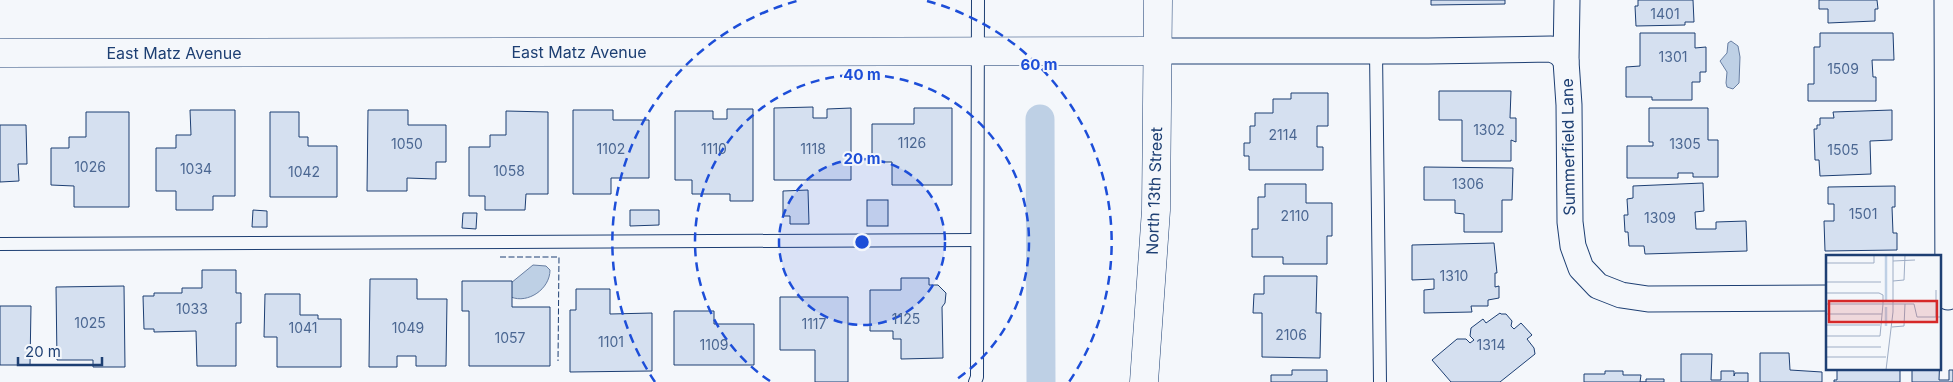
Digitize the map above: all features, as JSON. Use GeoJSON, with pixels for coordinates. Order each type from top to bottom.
{"type":"FeatureCollection","features":[{"type":"Feature","properties":{"kind":"street","name":"North 13th Street"},"geometry":{"type":"LineString","coordinates":[[1144,382],[1156,210],[1158,0]]}},
{"type":"Feature","properties":{"kind":"street"},"geometry":{"type":"LineString","coordinates":[[1566,61],[1567,0]]}},
{"type":"Feature","properties":{"kind":"street"},"geometry":{"type":"LineString","coordinates":[[1946,0],[1947,297]]}},
{"type":"Feature","properties":{"kind":"street","name":"Summerfield Lane"},"geometry":{"type":"LineString","coordinates":[[1158,51],[1551,49],[1560,53],[1566,61],[1569,105],[1570,222],[1573,246],[1581,268],[1598,286],[1621,295],[1648,299],[1826,298]]}},
{"type":"Feature","properties":{"kind":"street","name":"East Matz Avenue"},"geometry":{"type":"LineString","coordinates":[[0,53],[1158,51]]}},
{"type":"Feature","properties":{"kind":"lane"},"geometry":{"type":"LineString","coordinates":[[975,382],[977,377],[978,0]]}},
{"type":"Feature","properties":{"kind":"lane"},"geometry":{"type":"LineString","coordinates":[[1376,51],[1380,382]]}},
{"type":"Feature","properties":{"kind":"lane"},"geometry":{"type":"LineString","coordinates":[[0,244],[978,240]]}},
{"type":"Feature","properties":{"kind":"water"},"geometry":{"type":"Polygon","coordinates":[[[1731,41],[1738,46],[1740,57],[1739,83],[1733,89],[1727,87],[1727,72],[1720,61],[1727,53],[1728,43],[1731,41]]]}},
{"type":"Feature","properties":{"kind":"water"},"geometry":{"type":"Polygon","coordinates":[[[533,265],[546,266],[550,270],[549,277],[542,289],[531,297],[518,299],[511,297],[511,283],[533,265]]]}},
{"type":"Feature","properties":{"kind":"building"},"geometry":{"type":"Polygon","coordinates":[[[1431,0],[1505,0],[1505,4],[1431,5],[1431,0]]]}},
{"type":"Feature","properties":{"kind":"building"},"geometry":{"type":"Polygon","coordinates":[[[1638,0],[1693,0],[1694,22],[1685,22],[1685,25],[1636,26],[1635,6],[1638,6],[1638,0]]]}},
{"type":"Feature","properties":{"kind":"building"},"geometry":{"type":"Polygon","coordinates":[[[1819,0],[1877,0],[1878,9],[1875,9],[1875,21],[1828,23],[1828,9],[1819,9],[1819,0]]]}},
{"type":"Feature","properties":{"kind":"building"},"geometry":{"type":"Polygon","coordinates":[[[1640,33],[1695,33],[1695,48],[1706,47],[1706,72],[1700,72],[1700,82],[1692,82],[1692,100],[1652,100],[1652,97],[1626,97],[1626,67],[1640,66],[1640,33]]]}},
{"type":"Feature","properties":{"kind":"building"},"geometry":{"type":"Polygon","coordinates":[[[1820,33],[1893,33],[1894,60],[1872,60],[1873,77],[1876,77],[1876,101],[1808,101],[1808,84],[1814,84],[1814,47],[1820,47],[1820,33]]]}},
{"type":"Feature","properties":{"kind":"building"},"geometry":{"type":"Polygon","coordinates":[[[1439,91],[1511,91],[1510,118],[1516,118],[1516,142],[1511,140],[1511,161],[1462,161],[1462,120],[1439,120],[1439,91]]]}},
{"type":"Feature","properties":{"kind":"building"},"geometry":{"type":"Polygon","coordinates":[[[1291,93],[1328,93],[1328,126],[1317,126],[1317,147],[1323,147],[1323,170],[1249,170],[1249,156],[1244,156],[1244,143],[1250,143],[1250,126],[1255,126],[1255,113],[1273,113],[1273,99],[1291,99],[1291,93]]]}},
{"type":"Feature","properties":{"kind":"building"},"geometry":{"type":"Polygon","coordinates":[[[813,107],[813,118],[827,118],[827,109],[851,108],[851,180],[774,180],[774,108],[813,107]]]}},
{"type":"Feature","properties":{"kind":"building"},"geometry":{"type":"Polygon","coordinates":[[[914,108],[952,108],[952,185],[892,185],[892,162],[872,162],[872,124],[914,124],[914,108]]]}},
{"type":"Feature","properties":{"kind":"building"},"geometry":{"type":"Polygon","coordinates":[[[1649,108],[1708,108],[1708,140],[1718,140],[1718,177],[1693,177],[1693,173],[1678,173],[1678,178],[1627,178],[1627,146],[1653,146],[1653,142],[1649,142],[1649,108]]]}},
{"type":"Feature","properties":{"kind":"building"},"geometry":{"type":"Polygon","coordinates":[[[727,109],[753,109],[753,201],[730,201],[730,194],[692,194],[692,180],[675,180],[675,111],[713,111],[713,119],[727,119],[727,109]]]}},
{"type":"Feature","properties":{"kind":"building"},"geometry":{"type":"Polygon","coordinates":[[[190,110],[235,110],[235,196],[213,196],[213,210],[176,210],[176,191],[156,191],[156,148],[176,148],[176,135],[191,135],[190,110]]]}},
{"type":"Feature","properties":{"kind":"building"},"geometry":{"type":"Polygon","coordinates":[[[368,110],[408,110],[408,125],[446,125],[446,162],[436,162],[436,179],[407,178],[407,191],[367,191],[368,110]]]}},
{"type":"Feature","properties":{"kind":"building"},"geometry":{"type":"Polygon","coordinates":[[[573,110],[613,110],[613,120],[649,120],[649,178],[611,178],[611,194],[573,194],[573,110]]]}},
{"type":"Feature","properties":{"kind":"building"},"geometry":{"type":"Polygon","coordinates":[[[1892,110],[1892,140],[1870,141],[1871,174],[1820,176],[1819,160],[1815,160],[1814,129],[1817,129],[1817,125],[1820,125],[1820,118],[1834,118],[1833,112],[1892,110]]]}},
{"type":"Feature","properties":{"kind":"building"},"geometry":{"type":"Polygon","coordinates":[[[506,111],[548,112],[548,194],[526,194],[525,210],[485,210],[485,196],[469,196],[469,147],[490,147],[490,135],[506,135],[506,111]]]}},
{"type":"Feature","properties":{"kind":"building"},"geometry":{"type":"Polygon","coordinates":[[[86,112],[129,112],[129,207],[74,207],[74,186],[51,185],[51,148],[69,148],[69,137],[86,137],[86,112]]]}},
{"type":"Feature","properties":{"kind":"building"},"geometry":{"type":"Polygon","coordinates":[[[270,112],[299,112],[299,137],[308,137],[308,146],[337,146],[337,197],[270,197],[270,112]]]}},
{"type":"Feature","properties":{"kind":"building"},"geometry":{"type":"Polygon","coordinates":[[[0,125],[26,125],[27,164],[18,164],[19,181],[0,182],[0,125]]]}},
{"type":"Feature","properties":{"kind":"building"},"geometry":{"type":"Polygon","coordinates":[[[1424,167],[1513,168],[1512,200],[1502,200],[1502,232],[1464,232],[1464,214],[1455,213],[1455,200],[1424,200],[1424,167]]]}},
{"type":"Feature","properties":{"kind":"building"},"geometry":{"type":"Polygon","coordinates":[[[1703,183],[1704,211],[1695,212],[1696,229],[1716,229],[1716,222],[1746,221],[1747,251],[1645,254],[1644,246],[1629,246],[1628,232],[1625,232],[1624,215],[1628,215],[1627,199],[1633,198],[1633,186],[1703,183]]]}},
{"type":"Feature","properties":{"kind":"building"},"geometry":{"type":"Polygon","coordinates":[[[1265,184],[1306,184],[1306,203],[1332,203],[1332,236],[1327,236],[1327,264],[1283,264],[1283,257],[1252,257],[1252,229],[1258,229],[1258,197],[1265,197],[1265,184]]]}},
{"type":"Feature","properties":{"kind":"building"},"geometry":{"type":"Polygon","coordinates":[[[1895,186],[1895,207],[1892,207],[1893,233],[1897,233],[1897,250],[1825,251],[1824,221],[1834,221],[1834,204],[1828,204],[1828,187],[1895,186]]]}},
{"type":"Feature","properties":{"kind":"building"},"geometry":{"type":"Polygon","coordinates":[[[808,190],[809,224],[790,224],[790,216],[783,216],[783,191],[808,190]]]}},
{"type":"Feature","properties":{"kind":"building"},"geometry":{"type":"Polygon","coordinates":[[[867,200],[888,200],[888,226],[867,226],[867,200]]]}},
{"type":"Feature","properties":{"kind":"building"},"geometry":{"type":"Polygon","coordinates":[[[253,210],[267,211],[267,227],[252,227],[253,210]]]}},
{"type":"Feature","properties":{"kind":"building"},"geometry":{"type":"Polygon","coordinates":[[[630,210],[659,210],[659,225],[630,226],[630,210]]]}},
{"type":"Feature","properties":{"kind":"building"},"geometry":{"type":"Polygon","coordinates":[[[463,213],[477,213],[476,229],[462,228],[463,213]]]}},
{"type":"Feature","properties":{"kind":"building"},"geometry":{"type":"Polygon","coordinates":[[[1494,243],[1497,273],[1495,273],[1495,287],[1499,286],[1499,298],[1488,300],[1488,306],[1471,306],[1472,312],[1424,313],[1424,290],[1434,289],[1434,279],[1412,280],[1412,245],[1494,243]]]}},
{"type":"Feature","properties":{"kind":"building"},"geometry":{"type":"Polygon","coordinates":[[[202,270],[236,270],[236,293],[241,293],[241,323],[236,323],[236,366],[197,366],[196,331],[154,332],[154,329],[144,329],[143,296],[154,296],[154,293],[182,293],[182,288],[202,288],[202,270]]]}},
{"type":"Feature","properties":{"kind":"building"},"geometry":{"type":"Polygon","coordinates":[[[1264,276],[1317,276],[1316,313],[1321,313],[1320,358],[1262,357],[1262,313],[1253,313],[1254,294],[1264,294],[1264,276]]]}},
{"type":"Feature","properties":{"kind":"building"},"geometry":{"type":"Polygon","coordinates":[[[901,278],[929,278],[929,285],[938,285],[946,293],[945,303],[942,307],[943,358],[901,359],[901,339],[893,339],[893,331],[870,331],[870,290],[901,290],[901,278]]]}},
{"type":"Feature","properties":{"kind":"building"},"geometry":{"type":"Polygon","coordinates":[[[370,279],[417,279],[417,299],[447,299],[446,366],[416,366],[416,356],[397,356],[397,367],[369,367],[370,279]]]}},
{"type":"Feature","properties":{"kind":"building"},"geometry":{"type":"Polygon","coordinates":[[[462,281],[512,281],[512,307],[550,307],[550,366],[469,366],[469,311],[462,311],[462,281]]]}},
{"type":"Feature","properties":{"kind":"building"},"geometry":{"type":"Polygon","coordinates":[[[124,286],[125,367],[93,367],[93,360],[57,360],[56,287],[124,286]]]}},
{"type":"Feature","properties":{"kind":"building"},"geometry":{"type":"Polygon","coordinates":[[[576,289],[610,289],[610,314],[652,313],[652,371],[570,372],[570,310],[576,310],[576,289]]]}},
{"type":"Feature","properties":{"kind":"building"},"geometry":{"type":"Polygon","coordinates":[[[265,294],[300,294],[300,315],[318,315],[318,319],[341,319],[341,367],[277,367],[277,337],[264,337],[265,294]]]}},
{"type":"Feature","properties":{"kind":"building"},"geometry":{"type":"Polygon","coordinates":[[[780,297],[848,297],[848,382],[815,382],[815,350],[780,350],[780,297]]]}},
{"type":"Feature","properties":{"kind":"building"},"geometry":{"type":"Polygon","coordinates":[[[0,306],[31,306],[30,365],[0,365],[0,306]]]}},
{"type":"Feature","properties":{"kind":"building"},"geometry":{"type":"Polygon","coordinates":[[[674,311],[714,311],[714,324],[754,324],[754,365],[674,365],[674,311]]]}},
{"type":"Feature","properties":{"kind":"building"},"geometry":{"type":"Polygon","coordinates":[[[1500,313],[1506,314],[1512,321],[1511,326],[1514,329],[1521,323],[1532,335],[1527,339],[1534,348],[1535,354],[1500,382],[1451,382],[1432,360],[1457,339],[1466,339],[1470,343],[1474,340],[1470,336],[1471,328],[1483,319],[1486,323],[1500,313]]]}},
{"type":"Feature","properties":{"kind":"building"},"geometry":{"type":"Polygon","coordinates":[[[1760,353],[1789,353],[1790,370],[1822,372],[1822,382],[1760,382],[1760,353]]]}},
{"type":"Feature","properties":{"kind":"building"},"geometry":{"type":"Polygon","coordinates":[[[1681,354],[1712,354],[1711,380],[1721,380],[1721,371],[1734,371],[1734,376],[1735,373],[1748,373],[1748,382],[1681,382],[1681,354]]]}},
{"type":"Feature","properties":{"kind":"building"},"geometry":{"type":"Polygon","coordinates":[[[1292,370],[1327,370],[1327,382],[1271,382],[1271,375],[1292,375],[1292,370]]]}},
{"type":"Feature","properties":{"kind":"building"},"geometry":{"type":"Polygon","coordinates":[[[1837,370],[1900,370],[1900,382],[1834,382],[1834,380],[1837,380],[1837,370]]]}},
{"type":"Feature","properties":{"kind":"building"},"geometry":{"type":"Polygon","coordinates":[[[1912,370],[1939,370],[1939,380],[1949,380],[1949,370],[1953,370],[1953,382],[1912,382],[1912,370]]]}},
{"type":"Feature","properties":{"kind":"building"},"geometry":{"type":"Polygon","coordinates":[[[1605,371],[1623,371],[1623,375],[1641,375],[1640,382],[1584,382],[1584,374],[1605,374],[1605,371]]]}},
{"type":"Feature","properties":{"kind":"building"},"geometry":{"type":"Polygon","coordinates":[[[1646,379],[1664,379],[1664,382],[1646,382],[1646,379]]]}},
{"type":"Feature","properties":{"kind":"waterway"},"geometry":{"type":"LineString","coordinates":[[1040,119],[1041,382]]}},
{"type":"Feature","properties":{"kind":"fence"},"geometry":{"type":"LineString","coordinates":[[500,257],[559,257],[558,361]]}}]}
